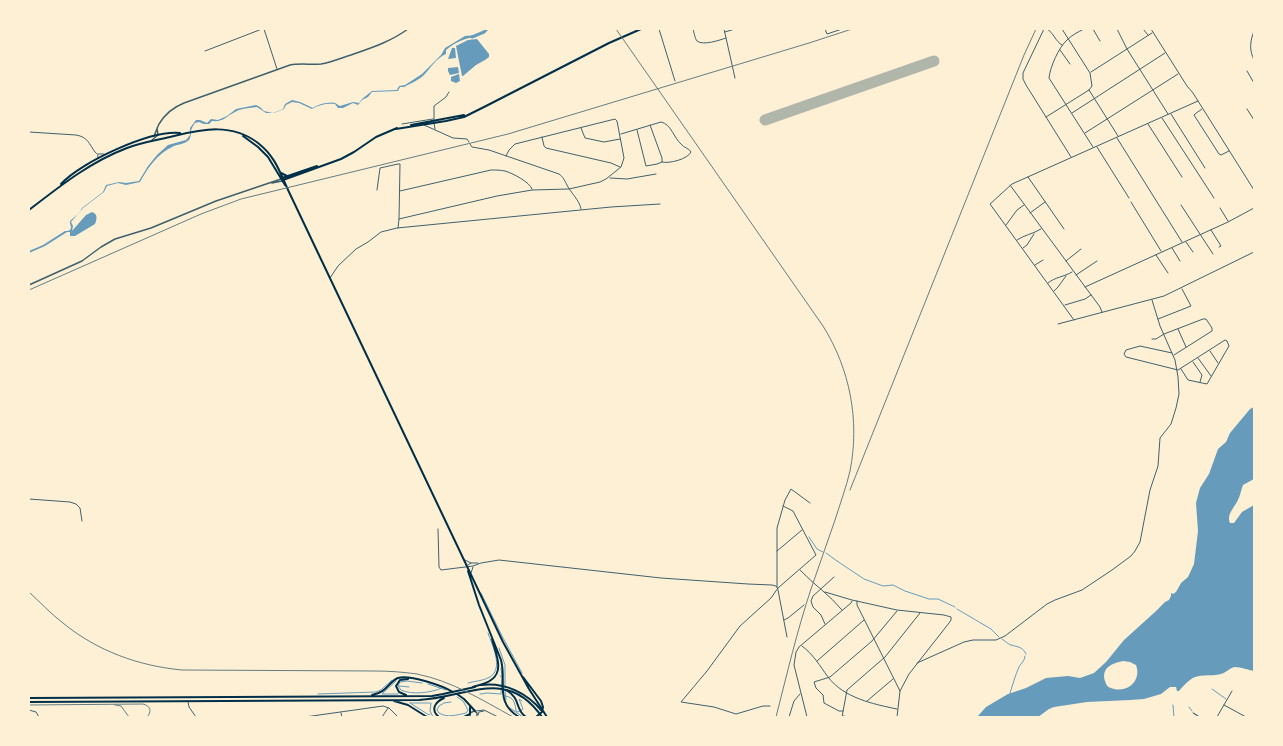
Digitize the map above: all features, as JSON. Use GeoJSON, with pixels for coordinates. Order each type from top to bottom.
{"type":"FeatureCollection","features":[{"type":"Feature","properties":{"kind":"main road"},"geometry":{"type":"LineString","coordinates":[[283,179],[345,157],[376,137],[396,128],[434,121],[457,119],[468,115],[618,39],[641,29]]}},
{"type":"Feature","properties":{"kind":"main road"},"geometry":{"type":"LineString","coordinates":[[396,128],[420,125],[434,121]]}},
{"type":"Feature","properties":{"kind":"main road"},"geometry":{"type":"LineString","coordinates":[[29,210],[70,176],[107,153],[134,142],[162,138],[190,131],[219,129],[232,131],[242,135],[263,147],[272,157],[281,172],[286,186],[502,640],[529,689],[547,717]]}},
{"type":"Feature","properties":{"kind":"main road"},"geometry":{"type":"LineString","coordinates":[[59,186],[102,159],[122,150],[157,136],[181,133]]}},
{"type":"Feature","properties":{"kind":"main road"},"geometry":{"type":"LineString","coordinates":[[242,135],[265,153],[283,179]]}},
{"type":"Feature","properties":{"kind":"main road"},"geometry":{"type":"LineString","coordinates":[[283,179],[287,176],[326,164]]}},
{"type":"Feature","properties":{"kind":"main road"},"geometry":{"type":"LineString","coordinates":[[281,172],[287,176]]}},
{"type":"Feature","properties":{"kind":"main road"},"geometry":{"type":"LineString","coordinates":[[467,567],[478,603],[503,666],[504,701],[510,711],[519,717]]}},
{"type":"Feature","properties":{"kind":"main road"},"geometry":{"type":"LineString","coordinates":[[439,717],[434,712],[434,705],[438,700],[472,688],[491,680],[496,676],[498,670],[498,660],[490,630]]}},
{"type":"Feature","properties":{"kind":"main road"},"geometry":{"type":"LineString","coordinates":[[518,670],[542,701],[543,706],[541,712],[536,717]]}},
{"type":"Feature","properties":{"kind":"main road"},"geometry":{"type":"LineString","coordinates":[[363,696],[374,695],[382,692],[395,680],[405,677],[443,686],[461,697],[475,711]]}},
{"type":"Feature","properties":{"kind":"main road"},"geometry":{"type":"LineString","coordinates":[[411,696],[400,692],[396,686],[401,680],[415,679]]}},
{"type":"Feature","properties":{"kind":"main road"},"geometry":{"type":"LineString","coordinates":[[29,698],[434,696],[486,685],[506,688],[519,692],[536,705],[547,717]]}},
{"type":"Feature","properties":{"kind":"main road"},"geometry":{"type":"LineString","coordinates":[[506,688],[515,697],[522,715],[526,717]]}},
{"type":"Feature","properties":{"kind":"main road"},"geometry":{"type":"LineString","coordinates":[[506,688],[528,701],[542,717]]}},
{"type":"Feature","properties":{"kind":"main road"},"geometry":{"type":"LineString","coordinates":[[269,696],[269,701]]}},
{"type":"Feature","properties":{"kind":"main road"},"geometry":{"type":"LineString","coordinates":[[29,702],[423,700],[448,696]]}},
{"type":"Feature","properties":{"kind":"main road"},"geometry":{"type":"LineString","coordinates":[[201,701],[203,697]]}},
{"type":"Feature","properties":{"kind":"main road"},"geometry":{"type":"LineString","coordinates":[[387,700],[405,704],[427,717]]}},
{"type":"Feature","properties":{"kind":"main road"},"geometry":{"type":"LineString","coordinates":[[464,717],[470,713],[470,706]]}},
{"type":"Feature","properties":{"kind":"street"},"geometry":{"type":"LineString","coordinates":[[205,51],[263,29],[277,69]]}},
{"type":"Feature","properties":{"kind":"street"},"geometry":{"type":"LineString","coordinates":[[151,139],[166,115],[182,104],[277,69],[296,64],[318,64],[333,61],[385,43],[408,29]]}},
{"type":"Feature","properties":{"kind":"street"},"geometry":{"type":"LineString","coordinates":[[659,29],[675,81]]}},
{"type":"Feature","properties":{"kind":"street"},"geometry":{"type":"LineString","coordinates":[[693,29],[696,39],[700,43],[726,38]]}},
{"type":"Feature","properties":{"kind":"street"},"geometry":{"type":"LineString","coordinates":[[724,29],[735,78]]}},
{"type":"Feature","properties":{"kind":"street"},"geometry":{"type":"LineString","coordinates":[[725,33],[735,29]]}},
{"type":"Feature","properties":{"kind":"street"},"geometry":{"type":"LineString","coordinates":[[825,29],[827,34],[842,29]]}},
{"type":"Feature","properties":{"kind":"street"},"geometry":{"type":"LineString","coordinates":[[1044,29],[1033,50],[1023,75],[1026,85],[1072,158]]}},
{"type":"Feature","properties":{"kind":"street"},"geometry":{"type":"LineString","coordinates":[[1046,29],[1052,33],[1062,45]]}},
{"type":"Feature","properties":{"kind":"street"},"geometry":{"type":"LineString","coordinates":[[1046,117],[1089,90],[1092,86],[1090,73],[1062,29]]}},
{"type":"Feature","properties":{"kind":"street"},"geometry":{"type":"LineString","coordinates":[[1084,29],[1068,39],[1062,45],[1051,69],[1049,78],[1093,148]]}},
{"type":"Feature","properties":{"kind":"street"},"geometry":{"type":"LineString","coordinates":[[1093,29],[1100,41]]}},
{"type":"Feature","properties":{"kind":"street"},"geometry":{"type":"LineString","coordinates":[[1117,29],[1127,49],[1168,115]]}},
{"type":"Feature","properties":{"kind":"street"},"geometry":{"type":"LineString","coordinates":[[1143,29],[1148,35]]}},
{"type":"Feature","properties":{"kind":"street"},"geometry":{"type":"LineString","coordinates":[[1150,29],[1203,108],[1254,190]]}},
{"type":"Feature","properties":{"kind":"street"},"geometry":{"type":"LineString","coordinates":[[1254,31],[1250,44],[1251,53],[1254,60]]}},
{"type":"Feature","properties":{"kind":"street"},"geometry":{"type":"LineString","coordinates":[[1090,73],[1153,33]]}},
{"type":"Feature","properties":{"kind":"street"},"geometry":{"type":"LineString","coordinates":[[1060,49],[1070,64]]}},
{"type":"Feature","properties":{"kind":"street"},"geometry":{"type":"LineString","coordinates":[[1072,114],[1166,53]]}},
{"type":"Feature","properties":{"kind":"street"},"geometry":{"type":"LineString","coordinates":[[1247,71],[1254,83]]}},
{"type":"Feature","properties":{"kind":"street"},"geometry":{"type":"LineString","coordinates":[[1084,133],[1179,74]]}},
{"type":"Feature","properties":{"kind":"street"},"geometry":{"type":"LineString","coordinates":[[1089,90],[1119,136]]}},
{"type":"Feature","properties":{"kind":"street"},"geometry":{"type":"LineString","coordinates":[[435,130],[434,106],[446,97],[449,92]]}},
{"type":"Feature","properties":{"kind":"street"},"geometry":{"type":"LineString","coordinates":[[1074,320],[990,204],[1010,185],[1198,101]]}},
{"type":"Feature","properties":{"kind":"street"},"geometry":{"type":"LineString","coordinates":[[1203,108],[1194,116],[1219,154],[1221,155],[1230,150]]}},
{"type":"Feature","properties":{"kind":"street"},"geometry":{"type":"LineString","coordinates":[[1247,109],[1254,120]]}},
{"type":"Feature","properties":{"kind":"street"},"geometry":{"type":"LineString","coordinates":[[1170,114],[1205,168]]}},
{"type":"Feature","properties":{"kind":"street"},"geometry":{"type":"LineString","coordinates":[[1162,117],[1214,198]]}},
{"type":"Feature","properties":{"kind":"street"},"geometry":{"type":"LineString","coordinates":[[399,219],[532,190],[568,189],[600,182],[609,178],[621,167],[624,158],[616,120],[581,127],[515,144],[506,156]]}},
{"type":"Feature","properties":{"kind":"street"},"geometry":{"type":"LineString","coordinates":[[402,124],[434,121]]}},
{"type":"Feature","properties":{"kind":"street"},"geometry":{"type":"LineString","coordinates":[[620,134],[650,125],[661,122],[665,123],[673,132],[680,144],[691,150],[690,155],[672,162],[662,162],[646,166],[637,129]]}},
{"type":"Feature","properties":{"kind":"street"},"geometry":{"type":"LineString","coordinates":[[1148,124],[1182,177]]}},
{"type":"Feature","properties":{"kind":"street"},"geometry":{"type":"LineString","coordinates":[[420,125],[426,126],[453,138],[468,140],[469,142]]}},
{"type":"Feature","properties":{"kind":"street"},"geometry":{"type":"LineString","coordinates":[[650,125],[662,158],[662,162]]}},
{"type":"Feature","properties":{"kind":"street"},"geometry":{"type":"LineString","coordinates":[[581,127],[585,138],[604,142],[621,139]]}},
{"type":"Feature","properties":{"kind":"street"},"geometry":{"type":"LineString","coordinates":[[157,129],[160,133],[166,134]]}},
{"type":"Feature","properties":{"kind":"street"},"geometry":{"type":"LineString","coordinates":[[157,129],[157,136]]}},
{"type":"Feature","properties":{"kind":"street"},"geometry":{"type":"LineString","coordinates":[[29,132],[80,135],[88,140],[98,158],[102,159]]}},
{"type":"Feature","properties":{"kind":"street"},"geometry":{"type":"LineString","coordinates":[[156,133],[157,136],[162,138]]}},
{"type":"Feature","properties":{"kind":"street"},"geometry":{"type":"LineString","coordinates":[[542,137],[546,148],[607,162],[621,167]]}},
{"type":"Feature","properties":{"kind":"street"},"geometry":{"type":"LineString","coordinates":[[1116,137],[1183,242]]}},
{"type":"Feature","properties":{"kind":"street"},"geometry":{"type":"LineString","coordinates":[[470,144],[472,147],[489,150],[557,173],[564,179],[568,189],[582,210]]}},
{"type":"Feature","properties":{"kind":"street"},"geometry":{"type":"LineString","coordinates":[[1096,146],[1128,198]]}},
{"type":"Feature","properties":{"kind":"street"},"geometry":{"type":"LineString","coordinates":[[95,152],[100,155],[107,153]]}},
{"type":"Feature","properties":{"kind":"street"},"geometry":{"type":"LineString","coordinates":[[94,164],[98,158],[98,154]]}},
{"type":"Feature","properties":{"kind":"street"},"geometry":{"type":"LineString","coordinates":[[377,190],[380,168],[400,164],[398,227]]}},
{"type":"Feature","properties":{"kind":"street"},"geometry":{"type":"LineString","coordinates":[[400,191],[491,170],[510,172],[531,186],[532,190]]}},
{"type":"Feature","properties":{"kind":"street"},"geometry":{"type":"LineString","coordinates":[[609,178],[627,179],[656,174]]}},
{"type":"Feature","properties":{"kind":"street"},"geometry":{"type":"LineString","coordinates":[[1028,177],[1064,229]]}},
{"type":"Feature","properties":{"kind":"street"},"geometry":{"type":"LineString","coordinates":[[29,285],[82,261],[101,247],[115,240],[168,222],[216,201],[283,179]]}},
{"type":"Feature","properties":{"kind":"street"},"geometry":{"type":"LineString","coordinates":[[1010,185],[1101,308],[1102,313]]}},
{"type":"Feature","properties":{"kind":"street"},"geometry":{"type":"LineString","coordinates":[[1030,213],[1045,201]]}},
{"type":"Feature","properties":{"kind":"street"},"geometry":{"type":"LineString","coordinates":[[1131,202],[1162,252]]}},
{"type":"Feature","properties":{"kind":"street"},"geometry":{"type":"LineString","coordinates":[[330,278],[338,266],[356,249],[381,232],[398,227],[631,205],[660,204]]}},
{"type":"Feature","properties":{"kind":"street"},"geometry":{"type":"LineString","coordinates":[[1005,225],[1009,222],[1017,210],[1024,205]]}},
{"type":"Feature","properties":{"kind":"street"},"geometry":{"type":"LineString","coordinates":[[1181,205],[1213,254]]}},
{"type":"Feature","properties":{"kind":"street"},"geometry":{"type":"LineString","coordinates":[[1220,208],[1228,222]]}},
{"type":"Feature","properties":{"kind":"street"},"geometry":{"type":"LineString","coordinates":[[1085,287],[1211,230],[1254,208]]}},
{"type":"Feature","properties":{"kind":"street"},"geometry":{"type":"LineString","coordinates":[[1016,240],[1034,233],[1041,228]]}},
{"type":"Feature","properties":{"kind":"street"},"geometry":{"type":"LineString","coordinates":[[1211,230],[1221,246],[1220,247]]}},
{"type":"Feature","properties":{"kind":"street"},"geometry":{"type":"LineString","coordinates":[[1022,248],[1027,245],[1034,233]]}},
{"type":"Feature","properties":{"kind":"street"},"geometry":{"type":"LineString","coordinates":[[1186,241],[1192,252]]}},
{"type":"Feature","properties":{"kind":"street"},"geometry":{"type":"LineString","coordinates":[[1172,248],[1180,261]]}},
{"type":"Feature","properties":{"kind":"street"},"geometry":{"type":"LineString","coordinates":[[1066,261],[1081,249]]}},
{"type":"Feature","properties":{"kind":"street"},"geometry":{"type":"LineString","coordinates":[[1058,324],[1168,295],[1254,252]]}},
{"type":"Feature","properties":{"kind":"street"},"geometry":{"type":"LineString","coordinates":[[1156,254],[1168,273]]}},
{"type":"Feature","properties":{"kind":"street"},"geometry":{"type":"LineString","coordinates":[[1035,266],[1043,260]]}},
{"type":"Feature","properties":{"kind":"street"},"geometry":{"type":"LineString","coordinates":[[1076,274],[1096,261]]}},
{"type":"Feature","properties":{"kind":"street"},"geometry":{"type":"LineString","coordinates":[[1054,291],[1066,276],[1073,271]]}},
{"type":"Feature","properties":{"kind":"street"},"geometry":{"type":"LineString","coordinates":[[1048,283],[1052,280],[1066,276]]}},
{"type":"Feature","properties":{"kind":"street"},"geometry":{"type":"LineString","coordinates":[[1158,319],[1191,306],[1182,288]]}},
{"type":"Feature","properties":{"kind":"street"},"geometry":{"type":"LineString","coordinates":[[1064,306],[1085,299],[1091,295]]}},
{"type":"Feature","properties":{"kind":"street"},"geometry":{"type":"LineString","coordinates":[[917,663],[964,642],[973,640],[996,640],[1005,636],[1047,604],[1082,590],[1100,579],[1133,554],[1140,542],[1150,490],[1158,466],[1160,438],[1171,424],[1178,402],[1179,389],[1177,370],[1173,356],[1152,300]]}},
{"type":"Feature","properties":{"kind":"street"},"geometry":{"type":"LineString","coordinates":[[1152,339],[1156,339],[1164,334],[1205,318],[1207,319],[1212,328],[1211,331],[1173,356]]}},
{"type":"Feature","properties":{"kind":"street"},"geometry":{"type":"LineString","coordinates":[[1178,329],[1186,347]]}},
{"type":"Feature","properties":{"kind":"street"},"geometry":{"type":"LineString","coordinates":[[1172,353],[1137,346],[1126,350],[1124,354],[1126,357],[1177,370],[1193,362],[1225,340],[1228,342],[1229,345],[1207,384],[1187,379],[1181,369]]}},
{"type":"Feature","properties":{"kind":"street"},"geometry":{"type":"LineString","coordinates":[[1210,350],[1218,364]]}},
{"type":"Feature","properties":{"kind":"street"},"geometry":{"type":"LineString","coordinates":[[1198,358],[1211,377]]}},
{"type":"Feature","properties":{"kind":"street"},"geometry":{"type":"LineString","coordinates":[[1193,362],[1202,375],[1199,383]]}},
{"type":"Feature","properties":{"kind":"street"},"geometry":{"type":"LineString","coordinates":[[787,637],[778,589],[777,530],[783,506],[791,489],[810,504]]}},
{"type":"Feature","properties":{"kind":"street"},"geometry":{"type":"LineString","coordinates":[[29,498],[74,503],[81,511],[82,520]]}},
{"type":"Feature","properties":{"kind":"street"},"geometry":{"type":"LineString","coordinates":[[770,706],[763,706],[736,714],[714,706],[681,702],[707,671],[737,629],[816,554],[792,510],[783,506]]}},
{"type":"Feature","properties":{"kind":"street"},"geometry":{"type":"LineString","coordinates":[[438,529],[440,570],[452,570],[481,563]]}},
{"type":"Feature","properties":{"kind":"street"},"geometry":{"type":"LineString","coordinates":[[777,551],[802,529]]}},
{"type":"Feature","properties":{"kind":"street"},"geometry":{"type":"LineString","coordinates":[[463,558],[471,563],[499,560],[661,578],[743,584],[772,584],[778,589]]}},
{"type":"Feature","properties":{"kind":"street"},"geometry":{"type":"LineString","coordinates":[[467,567],[471,563]]}},
{"type":"Feature","properties":{"kind":"street"},"geometry":{"type":"LineString","coordinates":[[471,574],[473,566]]}},
{"type":"Feature","properties":{"kind":"street"},"geometry":{"type":"LineString","coordinates":[[800,569],[842,610]]}},
{"type":"Feature","properties":{"kind":"street"},"geometry":{"type":"LineString","coordinates":[[826,624],[811,602],[813,596],[834,577]]}},
{"type":"Feature","properties":{"kind":"street"},"geometry":{"type":"LineString","coordinates":[[825,592],[897,610],[951,617],[949,623],[917,663],[900,691],[897,717]]}},
{"type":"Feature","properties":{"kind":"street"},"geometry":{"type":"LineString","coordinates":[[807,717],[794,662],[797,651],[851,603],[851,599]]}},
{"type":"Feature","properties":{"kind":"street"},"geometry":{"type":"LineString","coordinates":[[857,600],[857,605],[900,691]]}},
{"type":"Feature","properties":{"kind":"street"},"geometry":{"type":"LineString","coordinates":[[784,620],[804,605]]}},
{"type":"Feature","properties":{"kind":"street"},"geometry":{"type":"LineString","coordinates":[[843,711],[839,711],[825,704],[823,695],[815,687],[815,681],[829,678],[874,639],[897,610]]}},
{"type":"Feature","properties":{"kind":"street"},"geometry":{"type":"LineString","coordinates":[[850,717],[842,716],[847,690],[884,658],[921,612]]}},
{"type":"Feature","properties":{"kind":"street"},"geometry":{"type":"LineString","coordinates":[[817,661],[865,619]]}},
{"type":"Feature","properties":{"kind":"street"},"geometry":{"type":"LineString","coordinates":[[802,645],[810,652],[829,678],[847,692],[866,702],[898,709]]}},
{"type":"Feature","properties":{"kind":"street"},"geometry":{"type":"LineString","coordinates":[[866,702],[894,678]]}},
{"type":"Feature","properties":{"kind":"street"},"geometry":{"type":"LineString","coordinates":[[1217,717],[1232,691]]}},
{"type":"Feature","properties":{"kind":"street"},"geometry":{"type":"LineString","coordinates":[[789,717],[794,701],[798,695],[801,694]]}},
{"type":"Feature","properties":{"kind":"street"},"geometry":{"type":"LineString","coordinates":[[188,701],[196,717]]}},
{"type":"Feature","properties":{"kind":"street"},"geometry":{"type":"LineString","coordinates":[[1224,705],[1246,717]]}},
{"type":"Feature","properties":{"kind":"street"},"geometry":{"type":"LineString","coordinates":[[305,717],[380,707],[388,708],[398,717]]}},
{"type":"Feature","properties":{"kind":"street"},"geometry":{"type":"LineString","coordinates":[[382,717],[388,708]]}},
{"type":"Feature","properties":{"kind":"street"},"geometry":{"type":"LineString","coordinates":[[29,710],[36,712],[39,717]]}},
{"type":"Feature","properties":{"kind":"street"},"geometry":{"type":"LineString","coordinates":[[475,711],[478,716],[480,712],[485,711]]}},
{"type":"Feature","properties":{"kind":"street"},"geometry":{"type":"LineString","coordinates":[[469,717],[470,713],[475,711],[485,711],[498,717]]}},
{"type":"Feature","properties":{"kind":"street"},"geometry":{"type":"LineString","coordinates":[[341,712],[342,717]]}},
{"type":"Feature","properties":{"kind":"street"},"geometry":{"type":"LineString","coordinates":[[1193,713],[1199,717]]}},
{"type":"Feature","properties":{"kind":"water"},"geometry":{"type":"Polygon","coordinates":[[[476,35],[476,37],[468,38],[449,47],[446,50],[446,54],[436,61],[423,76],[404,87],[400,87],[398,91],[372,92],[358,105],[353,103],[343,108],[338,108],[335,104],[320,105],[335,103],[340,106],[353,102],[359,103],[372,91],[397,90],[399,86],[405,85],[422,74],[441,55],[445,48],[465,36],[476,35]]]}},
{"type":"Feature","properties":{"kind":"water"},"geometry":{"type":"Polygon","coordinates":[[[477,39],[489,54],[489,57],[462,76],[456,46],[468,40],[477,39]]]}},
{"type":"Feature","properties":{"kind":"water"},"geometry":{"type":"Polygon","coordinates":[[[452,48],[455,48],[456,58],[448,59],[452,48]]]}},
{"type":"Feature","properties":{"kind":"water"},"geometry":{"type":"Polygon","coordinates":[[[458,67],[459,73],[450,75],[448,68],[458,67]]]}},
{"type":"Feature","properties":{"kind":"water"},"geometry":{"type":"Polygon","coordinates":[[[459,74],[460,81],[456,83],[451,81],[451,77],[459,74]]]}},
{"type":"Feature","properties":{"kind":"water"},"geometry":{"type":"Polygon","coordinates":[[[292,100],[313,108],[320,105],[312,109],[299,103],[292,102],[286,105],[284,109],[273,113],[283,109],[285,104],[292,100]]]}},
{"type":"Feature","properties":{"kind":"water"},"geometry":{"type":"Polygon","coordinates":[[[256,105],[264,111],[273,113],[266,113],[257,107],[249,108],[237,111],[222,120],[212,121],[209,124],[199,122],[195,123],[191,129],[190,137],[189,140],[185,143],[172,147],[157,157],[140,182],[126,185],[118,183],[107,186],[104,192],[80,212],[82,208],[103,192],[106,185],[119,182],[126,183],[139,181],[148,166],[168,145],[186,140],[190,135],[190,128],[196,120],[207,123],[211,119],[218,120],[227,116],[236,109],[256,105]]]}},
{"type":"Feature","properties":{"kind":"water"},"geometry":{"type":"Polygon","coordinates":[[[92,212],[96,217],[95,224],[75,236],[70,236],[70,232],[67,232],[45,246],[29,253],[29,251],[43,245],[65,231],[70,230],[70,221],[78,214],[71,222],[73,226],[72,231],[86,215],[92,212]]]}},
{"type":"Feature","properties":{"kind":"water"},"geometry":{"type":"Polygon","coordinates":[[[1254,407],[1254,479],[1243,485],[1238,500],[1230,514],[1229,520],[1230,523],[1234,523],[1242,512],[1254,505],[1254,671],[1235,667],[1221,674],[1193,678],[1179,691],[1177,691],[1176,687],[1170,687],[1161,694],[1144,699],[1087,702],[1054,707],[1038,717],[977,717],[986,707],[1008,694],[1026,688],[1046,678],[1068,676],[1080,678],[1094,673],[1106,662],[1124,640],[1169,600],[1171,593],[1173,594],[1176,592],[1181,583],[1188,577],[1194,564],[1198,531],[1196,503],[1200,488],[1209,474],[1218,449],[1226,442],[1230,433],[1250,409],[1254,407]],[[1119,662],[1106,669],[1104,676],[1105,682],[1110,688],[1122,689],[1128,688],[1132,685],[1137,676],[1137,671],[1136,665],[1130,662],[1119,662]]]}},
{"type":"Feature","properties":{"kind":"waterway"},"geometry":{"type":"LineString","coordinates":[[472,37],[484,32],[487,29]]}},
{"type":"Feature","properties":{"kind":"waterway"},"geometry":{"type":"LineString","coordinates":[[809,537],[817,549],[823,552]]}},
{"type":"Feature","properties":{"kind":"waterway"},"geometry":{"type":"LineString","coordinates":[[826,553],[837,561]]}},
{"type":"Feature","properties":{"kind":"waterway"},"geometry":{"type":"LineString","coordinates":[[837,561],[864,579],[883,586],[893,585],[905,591],[929,599],[938,599],[955,607]]}},
{"type":"Feature","properties":{"kind":"waterway"},"geometry":{"type":"LineString","coordinates":[[481,593],[522,673]]}},
{"type":"Feature","properties":{"kind":"waterway"},"geometry":{"type":"LineString","coordinates":[[957,609],[991,629],[999,637]]}},
{"type":"Feature","properties":{"kind":"waterway"},"geometry":{"type":"LineString","coordinates":[[468,683],[490,677],[494,673],[497,662],[488,633]]}},
{"type":"Feature","properties":{"kind":"waterway"},"geometry":{"type":"LineString","coordinates":[[1002,639],[1010,645],[1022,649],[1026,654]]}},
{"type":"Feature","properties":{"kind":"waterway"},"geometry":{"type":"LineString","coordinates":[[499,648],[505,665],[505,686]]}},
{"type":"Feature","properties":{"kind":"waterway"},"geometry":{"type":"LineString","coordinates":[[1010,693],[1018,670],[1025,656]]}},
{"type":"Feature","properties":{"kind":"waterway"},"geometry":{"type":"LineString","coordinates":[[501,668],[502,677]]}},
{"type":"Feature","properties":{"kind":"waterway"},"geometry":{"type":"LineString","coordinates":[[480,694],[501,694],[502,677],[500,676]]}},
{"type":"Feature","properties":{"kind":"waterway"},"geometry":{"type":"LineString","coordinates":[[318,694],[376,692],[381,690],[392,680]]}},
{"type":"Feature","properties":{"kind":"waterway"},"geometry":{"type":"LineString","coordinates":[[396,681],[382,694],[398,694]]}},
{"type":"Feature","properties":{"kind":"waterway"},"geometry":{"type":"LineString","coordinates":[[398,686],[400,682],[407,681],[422,683]]}},
{"type":"Feature","properties":{"kind":"waterway"},"geometry":{"type":"LineString","coordinates":[[428,684],[446,690]]}},
{"type":"Feature","properties":{"kind":"waterway"},"geometry":{"type":"LineString","coordinates":[[398,686],[405,692],[416,693],[442,688]]}},
{"type":"Feature","properties":{"kind":"waterway"},"geometry":{"type":"LineString","coordinates":[[399,686],[409,687]]}},
{"type":"Feature","properties":{"kind":"waterway"},"geometry":{"type":"LineString","coordinates":[[1212,689],[1226,699]]}},
{"type":"Feature","properties":{"kind":"waterway"},"geometry":{"type":"LineString","coordinates":[[505,690],[506,700]]}},
{"type":"Feature","properties":{"kind":"waterway"},"geometry":{"type":"LineString","coordinates":[[505,696],[512,699],[516,711],[518,712],[523,709],[519,699],[522,701]]}},
{"type":"Feature","properties":{"kind":"waterway"},"geometry":{"type":"LineString","coordinates":[[451,702],[444,703],[439,706],[437,710],[439,713],[449,716],[466,713],[468,710],[463,701],[457,697]]}},
{"type":"Feature","properties":{"kind":"waterway"},"geometry":{"type":"LineString","coordinates":[[410,703],[431,703],[430,711],[433,717]]}},
{"type":"Feature","properties":{"kind":"waterway"},"geometry":{"type":"LineString","coordinates":[[410,703],[429,715],[430,714]]}},
{"type":"Feature","properties":{"kind":"waterway"},"geometry":{"type":"LineString","coordinates":[[1173,705],[1174,717]]}},
{"type":"Feature","properties":{"kind":"waterway"},"geometry":{"type":"LineString","coordinates":[[1189,707],[1192,711]]}},
{"type":"Feature","properties":{"kind":"waterway"},"geometry":{"type":"LineString","coordinates":[[510,708],[523,717]]}},
{"type":"Feature","properties":{"kind":"waterway"},"geometry":{"type":"LineString","coordinates":[[1194,713],[1200,717]]}},
{"type":"Feature","properties":{"kind":"runway"},"geometry":{"type":"LineString","coordinates":[[765,120],[934,61]]}},
{"type":"Feature","properties":{"kind":"tram line"},"geometry":{"type":"LineString","coordinates":[[29,705],[143,704],[148,706],[150,709],[150,713],[147,717]]}},
{"type":"Feature","properties":{"kind":"tram line"},"geometry":{"type":"LineString","coordinates":[[115,705],[121,706],[129,717]]}},
{"type":"Feature","properties":{"kind":"railway"},"geometry":{"type":"LineString","coordinates":[[616,29],[823,326],[840,360],[846,378],[853,414],[854,433],[850,471],[806,605],[776,717]]}},
{"type":"Feature","properties":{"kind":"railway"},"geometry":{"type":"LineString","coordinates":[[29,290],[201,214],[241,199],[508,134],[852,29]]}},
{"type":"Feature","properties":{"kind":"railway"},"geometry":{"type":"LineString","coordinates":[[850,490],[1024,55],[1036,29]]}},
{"type":"Feature","properties":{"kind":"railway"},"geometry":{"type":"LineString","coordinates":[[29,592],[50,612],[76,633],[104,649],[134,661],[182,670],[380,671],[417,674],[455,686],[513,717]]}}]}
